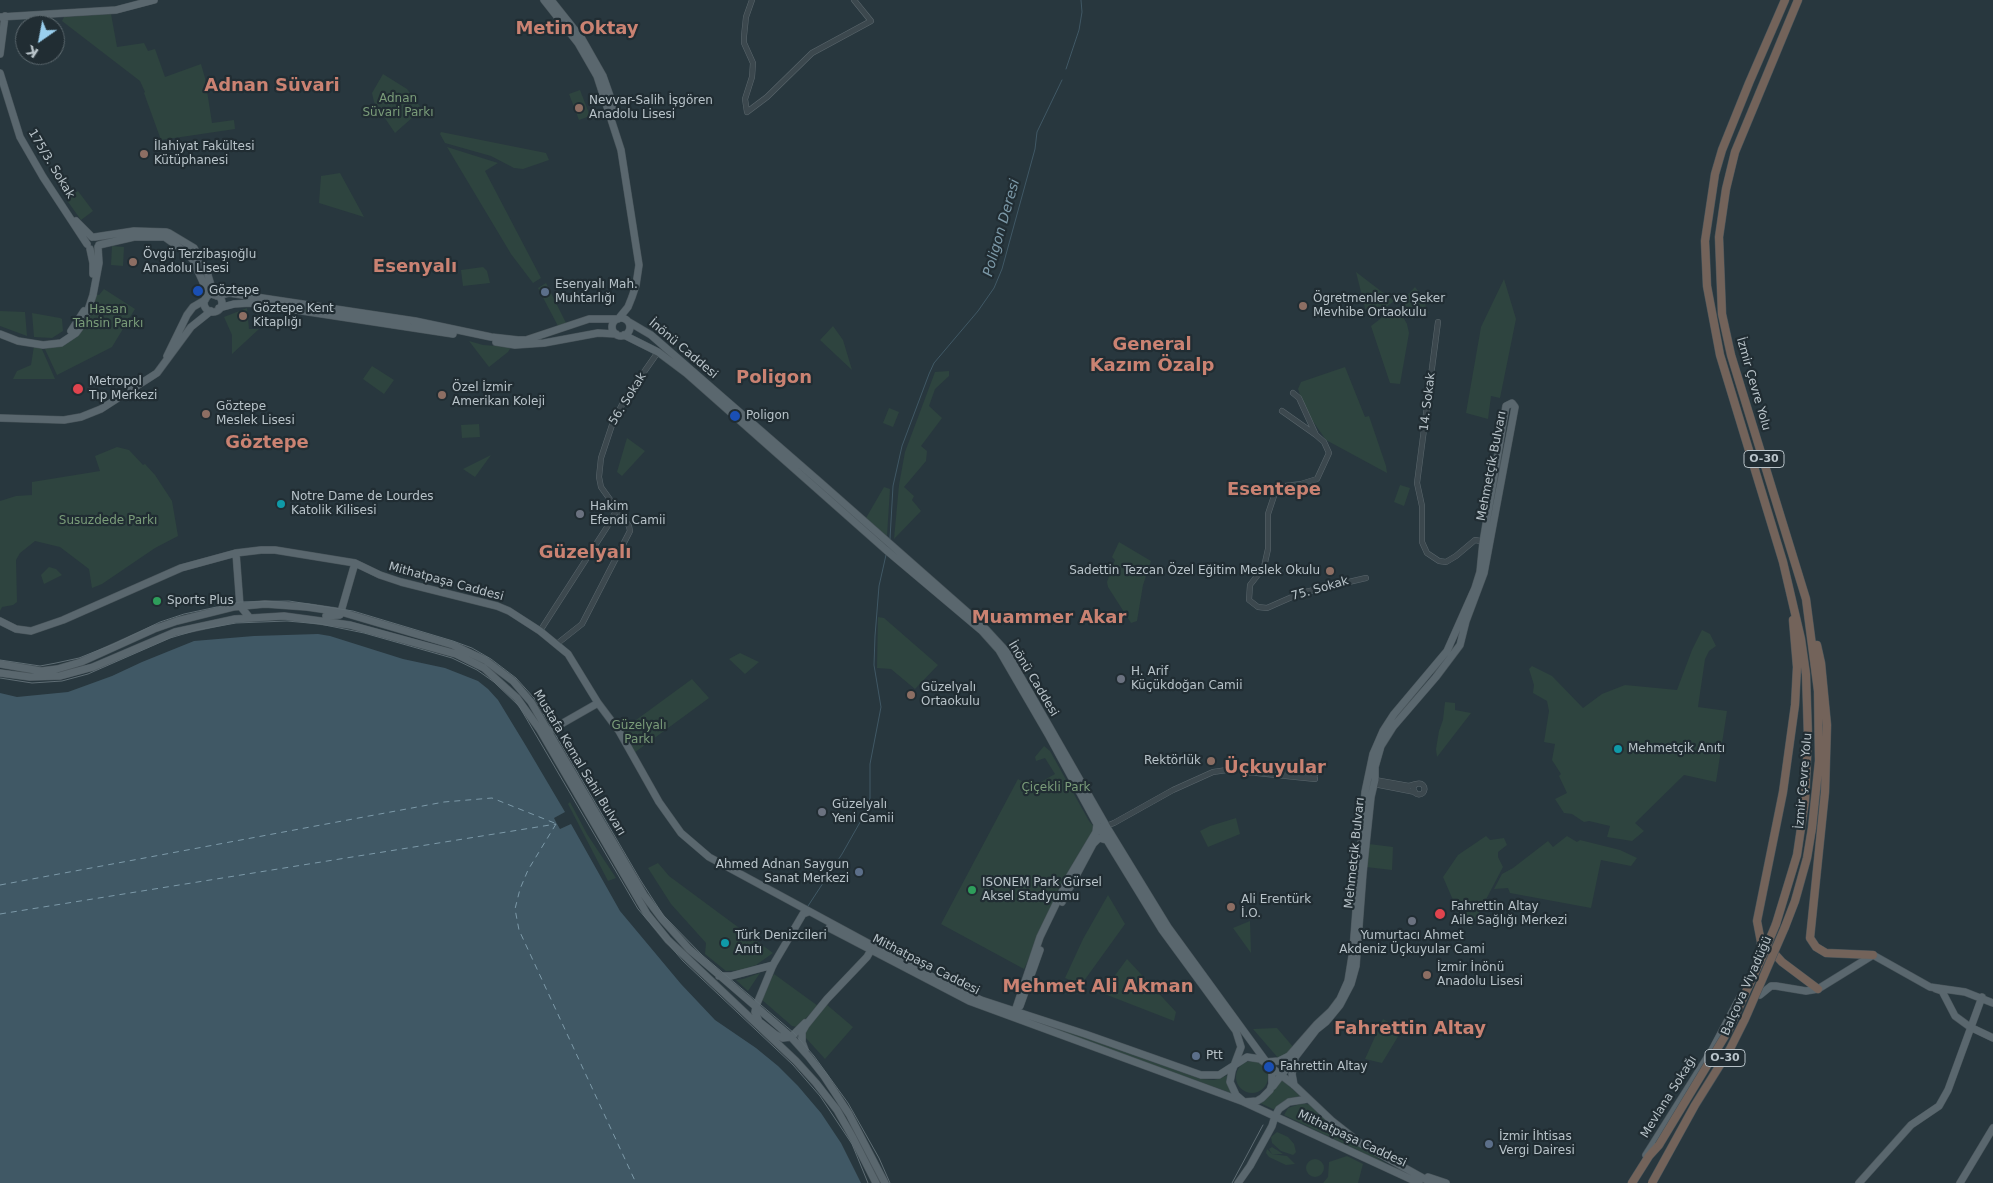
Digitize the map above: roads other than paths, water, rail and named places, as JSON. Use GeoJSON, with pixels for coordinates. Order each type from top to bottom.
{"type":"FeatureCollection","features":[{"type":"Feature","properties":{"kind":"highway","name":"İzmir Çevre Yolu"},"geometry":{"type":"LineString","coordinates":[[1776,924],[1797,855],[1805,801],[1808,738],[1806,674],[1801,639],[1783,562],[1720,355],[1707,286],[1705,241],[1715,174],[1722,150],[1785,0]]}},
{"type":"Feature","properties":{"kind":"highway","name":"İzmir Çevre Yolu"},"geometry":{"type":"LineString","coordinates":[[1785,927],[1795,901],[1807,858],[1819,761],[1818,692],[1806,600],[1731,355],[1722,314],[1719,237],[1735,152],[1798,0]]}},
{"type":"Feature","properties":{"kind":"highway"},"geometry":{"type":"LineString","coordinates":[[1760,953],[1757,921],[1783,792],[1795,705],[1797,667],[1791,598]]}},
{"type":"Feature","properties":{"kind":"highway"},"geometry":{"type":"LineString","coordinates":[[1806,600],[1821,663],[1827,725],[1825,792],[1810,938],[1816,947],[1826,953],[1873,955]]}},
{"type":"Feature","properties":{"kind":"highway","name":"Balçova Viyadüğü"},"geometry":{"type":"LineString","coordinates":[[1659,1145],[1728,1031],[1776,924]]}},
{"type":"Feature","properties":{"kind":"highway","name":"Balçova Viyadüğü"},"geometry":{"type":"LineString","coordinates":[[1652,1183],[1695,1105],[1730,1049],[1785,927]]}},
{"type":"Feature","properties":{"kind":"highway"},"geometry":{"type":"LineString","coordinates":[[1759,932],[1771,951],[1782,962],[1818,989]]}},
{"type":"Feature","properties":{"kind":"highway","name":"O-30"},"geometry":{"type":"LineString","coordinates":[[1631,1183],[1649,1156],[1659,1145]]}},
{"type":"Feature","properties":{"kind":"highway","name":"O-30"},"geometry":{"type":"LineString","coordinates":[[1638,1183],[1659,1145]]}},
{"type":"Feature","properties":{"kind":"main road"},"geometry":{"type":"LineString","coordinates":[[0,54],[2,17],[110,11],[154,0]]}},
{"type":"Feature","properties":{"kind":"main road"},"geometry":{"type":"LineString","coordinates":[[544,0],[578,43],[596,76],[620,144]]}},
{"type":"Feature","properties":{"kind":"main road"},"geometry":{"type":"LineString","coordinates":[[0,418],[64,420],[101,409],[139,386],[162,369],[192,327],[211,312],[234,304],[250,303],[394,324],[515,345],[544,343],[598,332],[624,335],[630,330],[628,308],[636,285],[638,265],[620,144],[610,96],[603,76],[582,39],[551,0]]}},
{"type":"Feature","properties":{"kind":"main road","name":"175/3. Sokak"},"geometry":{"type":"LineString","coordinates":[[0,73],[20,137],[88,247],[93,268],[90,292],[81,317],[67,334],[54,341],[30,341]]}},
{"type":"Feature","properties":{"kind":"main road","name":"175/3. Sokak"},"geometry":{"type":"LineString","coordinates":[[66,210],[94,237]]}},
{"type":"Feature","properties":{"kind":"main road"},"geometry":{"type":"LineString","coordinates":[[211,312],[205,307],[203,282],[193,260],[166,235],[110,241],[93,250],[88,247],[88,240],[94,237],[134,231],[166,235],[194,248],[207,272],[216,295],[221,301],[219,308]]}},
{"type":"Feature","properties":{"kind":"main road"},"geometry":{"type":"LineString","coordinates":[[1,332],[30,341],[54,345],[76,333],[84,322],[89,310],[98,270],[99,246],[98,240],[94,237]]}},
{"type":"Feature","properties":{"kind":"main road"},"geometry":{"type":"LineString","coordinates":[[162,369],[192,307],[209,296],[229,293],[416,321],[514,340],[526,340],[589,319],[619,319],[628,321]]}},
{"type":"Feature","properties":{"kind":"main road"},"geometry":{"type":"LineString","coordinates":[[616,334],[613,331],[613,325],[628,308]]}},
{"type":"Feature","properties":{"kind":"main road","name":"İnönü Caddesi"},"geometry":{"type":"LineString","coordinates":[[628,321],[652,336],[982,625],[1006,651],[1101,831]]}},
{"type":"Feature","properties":{"kind":"main road","name":"İnönü Caddesi"},"geometry":{"type":"LineString","coordinates":[[624,335],[658,352],[686,373],[886,550],[982,630],[999,650],[1045,728],[1101,831],[1266,1062]]}},
{"type":"Feature","properties":{"kind":"main road","name":"Mehmetçik Bulvarı"},"geometry":{"type":"LineString","coordinates":[[1266,1062],[1279,1061],[1289,1056],[1331,1011],[1340,999],[1348,981],[1358,911],[1375,767],[1387,736],[1403,713],[1436,677],[1460,644],[1466,621],[1484,573],[1486,542],[1499,496],[1515,407],[1512,403],[1506,406],[1486,542],[1476,588],[1447,651],[1382,730],[1372,754],[1366,792],[1358,911],[1356,966],[1346,995],[1340,1006],[1316,1030],[1270,1090]]}},
{"type":"Feature","properties":{"kind":"main road","name":"Mithatpaşa Caddesi"},"geometry":{"type":"LineString","coordinates":[[0,621],[16,629],[31,631],[63,620],[181,568],[236,553],[275,550],[355,563],[380,575],[402,582],[497,606],[509,611],[558,643],[577,666],[598,703],[619,731],[659,802],[681,833],[709,857],[806,913],[969,1001],[1085,1034],[1201,1075],[1216,1076],[1235,1066]]}},
{"type":"Feature","properties":{"kind":"main road"},"geometry":{"type":"LineString","coordinates":[[236,553],[240,606],[250,618]]}},
{"type":"Feature","properties":{"kind":"main road"},"geometry":{"type":"LineString","coordinates":[[284,616],[292,614],[337,616],[341,612],[355,563]]}},
{"type":"Feature","properties":{"kind":"main road","name":"Mustafa Kemal Sahil Bulvarı"},"geometry":{"type":"LineString","coordinates":[[0,664],[41,671],[57,669],[81,662],[154,629],[198,614],[240,606],[284,605],[341,612],[453,645],[485,660],[513,682],[532,702],[648,900],[681,940],[719,976],[791,1037],[824,1076],[849,1114],[885,1183]]}},
{"type":"Feature","properties":{"kind":"main road","name":"Mustafa Kemal Sahil Bulvarı"},"geometry":{"type":"LineString","coordinates":[[0,673],[46,678],[68,674],[93,667],[175,632],[208,624],[250,618],[284,616],[350,625],[456,654],[484,668],[517,698],[540,730],[647,914],[668,940],[816,1083],[836,1110],[853,1138],[876,1183]]}},
{"type":"Feature","properties":{"kind":"main road"},"geometry":{"type":"LineString","coordinates":[[549,731],[598,703]]}},
{"type":"Feature","properties":{"kind":"main road"},"geometry":{"type":"LineString","coordinates":[[1366,792],[1374,782],[1368,770]]}},
{"type":"Feature","properties":{"kind":"main road"},"geometry":{"type":"LineString","coordinates":[[1101,831],[1104,839],[1162,930],[1236,1030],[1241,1047],[1231,1077],[1232,1088],[1236,1095],[1244,1102],[1257,1101],[1270,1090],[1273,1078],[1266,1062],[1254,1057],[1246,1057],[1235,1066]]}},
{"type":"Feature","properties":{"kind":"main road"},"geometry":{"type":"LineString","coordinates":[[1015,1014],[1061,904],[1101,831]]}},
{"type":"Feature","properties":{"kind":"main road"},"geometry":{"type":"LineString","coordinates":[[1015,1014],[1040,937],[1068,879],[1101,831]]}},
{"type":"Feature","properties":{"kind":"main road"},"geometry":{"type":"LineString","coordinates":[[770,1037],[757,1019],[756,1006],[773,965],[806,913]]}},
{"type":"Feature","properties":{"kind":"main road"},"geometry":{"type":"LineString","coordinates":[[706,977],[727,990],[776,1035],[783,1038],[791,1037],[863,961],[870,947]]}},
{"type":"Feature","properties":{"kind":"main road","name":"Mevlana Sokağı"},"geometry":{"type":"LineString","coordinates":[[1631,1183],[1712,1050],[1742,993],[1760,953]]}},
{"type":"Feature","properties":{"kind":"main road"},"geometry":{"type":"LineString","coordinates":[[1760,996],[1771,986],[1806,991],[1818,989],[1873,955],[1930,988],[1942,991],[1955,1016],[1970,1027],[1993,1038]]}},
{"type":"Feature","properties":{"kind":"main road"},"geometry":{"type":"LineString","coordinates":[[719,976],[732,976],[773,965]]}},
{"type":"Feature","properties":{"kind":"main road"},"geometry":{"type":"LineString","coordinates":[[1028,970],[1035,966]]}},
{"type":"Feature","properties":{"kind":"main road"},"geometry":{"type":"LineString","coordinates":[[1930,988],[1965,992],[1982,997],[1993,1003]]}},
{"type":"Feature","properties":{"kind":"main road"},"geometry":{"type":"LineString","coordinates":[[1859,1183],[1911,1125],[1939,1106],[1948,1090],[1982,997]]}},
{"type":"Feature","properties":{"kind":"main road"},"geometry":{"type":"LineString","coordinates":[[809,1057],[802,1042],[802,1032],[814,1014]]}},
{"type":"Feature","properties":{"kind":"main road","name":"Mithatpaşa Caddesi"},"geometry":{"type":"LineString","coordinates":[[1015,1014],[1244,1102],[1419,1183]]}},
{"type":"Feature","properties":{"kind":"main road"},"geometry":{"type":"LineString","coordinates":[[800,1066],[796,1058],[799,1053],[803,1054],[815,1069],[824,1076]]}},
{"type":"Feature","properties":{"kind":"main road"},"geometry":{"type":"LineString","coordinates":[[1294,1084],[1292,1074],[1296,1056]]}},
{"type":"Feature","properties":{"kind":"main road","name":"Mithatpaşa Caddesi"},"geometry":{"type":"LineString","coordinates":[[1266,1062],[1294,1084],[1345,1132],[1375,1153],[1432,1183]]}},
{"type":"Feature","properties":{"kind":"main road"},"geometry":{"type":"LineString","coordinates":[[1238,1183],[1259,1150],[1279,1109],[1289,1102],[1308,1099]]}},
{"type":"Feature","properties":{"kind":"main road"},"geometry":{"type":"LineString","coordinates":[[1960,1183],[1993,1128]]}},
{"type":"Feature","properties":{"kind":"main road"},"geometry":{"type":"LineString","coordinates":[[1351,1151],[1411,1183]]}},
{"type":"Feature","properties":{"kind":"main road"},"geometry":{"type":"LineString","coordinates":[[1375,1153],[1446,1183]]}},
{"type":"Feature","properties":{"kind":"street"},"geometry":{"type":"LineString","coordinates":[[752,0],[746,17],[744,36],[744,42],[753,63],[752,77],[745,99],[747,112],[767,97],[812,54],[870,21],[854,0]]}},
{"type":"Feature","properties":{"kind":"street","name":"14. Sokak"},"geometry":{"type":"LineString","coordinates":[[1438,322],[1417,482],[1422,506],[1422,542],[1427,553],[1439,561],[1446,562],[1475,540],[1486,542]]}},
{"type":"Feature","properties":{"kind":"street","name":"56. Sokak"},"geometry":{"type":"LineString","coordinates":[[558,643],[582,624],[630,531],[629,526],[601,487],[599,468],[609,430],[625,399],[658,352]]}},
{"type":"Feature","properties":{"kind":"street"},"geometry":{"type":"LineString","coordinates":[[1294,392],[1299,398],[1316,435]]}},
{"type":"Feature","properties":{"kind":"street"},"geometry":{"type":"LineString","coordinates":[[1282,411],[1316,435]]}},
{"type":"Feature","properties":{"kind":"street","name":"75. Sokak"},"geometry":{"type":"LineString","coordinates":[[1316,435],[1324,442],[1329,453],[1317,479],[1301,484],[1277,487],[1268,514],[1268,549],[1266,558],[1260,573],[1250,585],[1249,600],[1258,607],[1267,608],[1301,593],[1366,578]]}},
{"type":"Feature","properties":{"kind":"street"},"geometry":{"type":"LineString","coordinates":[[540,630],[607,527],[615,513],[615,505]]}},
{"type":"Feature","properties":{"kind":"street"},"geometry":{"type":"LineString","coordinates":[[1101,831],[1173,790],[1211,773],[1243,769],[1247,772],[1315,777]]}},
{"type":"Feature","properties":{"kind":"street"},"geometry":{"type":"LineString","coordinates":[[1374,782],[1409,786],[1422,784],[1425,789],[1422,794],[1374,782]]}},
{"type":"Feature","properties":{"kind":"street"},"geometry":{"type":"LineString","coordinates":[[1415,792],[1416,784]]}},
{"type":"Feature","properties":{"kind":"water"},"geometry":{"type":"Polygon","coordinates":[[[318,634],[403,659],[445,668],[478,681],[488,689],[498,700],[565,812],[554,818],[557,824],[560,829],[571,824],[620,911],[681,984],[715,1020],[756,1048],[798,1086],[821,1113],[841,1143],[861,1183],[0,1183],[0,693],[17,697],[68,692],[112,676],[194,641],[254,636],[318,634]]]}},
{"type":"Feature","properties":{"kind":"waterway","name":"Poligon Deresi"},"geometry":{"type":"LineString","coordinates":[[1066,69],[1079,30],[1082,12],[1081,0]]}},
{"type":"Feature","properties":{"kind":"waterway","name":"Poligon Deresi"},"geometry":{"type":"LineString","coordinates":[[890,539],[893,486],[902,446],[934,363],[978,311],[994,288],[1002,269],[1035,149],[1037,132],[1062,80]]}},
{"type":"Feature","properties":{"kind":"waterway","name":"Poligon Deresi"},"geometry":{"type":"LineString","coordinates":[[808,906],[842,854],[867,810],[870,798],[870,764],[881,707],[874,665],[875,636],[879,586],[886,555]]}},
{"type":"Feature","properties":{"kind":"tram line"},"geometry":{"type":"LineString","coordinates":[[0,660],[40,666],[56,663],[79,658],[160,622],[184,614],[240,602],[289,601],[353,611],[453,641],[472,648],[491,659],[516,678],[534,698],[641,881],[663,915],[702,955],[794,1033],[814,1056],[848,1103],[879,1158],[890,1183]]}},
{"type":"Feature","properties":{"kind":"tram line"},"geometry":{"type":"LineString","coordinates":[[0,678],[32,683],[62,681],[88,674],[170,638],[197,630],[236,623],[287,621],[320,624],[364,633],[452,658],[477,670],[494,682],[519,706],[638,909],[683,961],[793,1065],[820,1096],[852,1144],[868,1183]]}},
{"type":"Feature","properties":{"kind":"tram line"},"geometry":{"type":"LineString","coordinates":[[1232,1183],[1263,1125]]}},
{"type":"Feature","properties":{"kind":"place","name":"Nevvar-Salih İşgören Anadolu Lisesi"},"geometry":{"type":"Point","coordinates":[579,108]}},
{"type":"Feature","properties":{"kind":"place","name":"İlahiyat Fakültesi Kütüphanesi"},"geometry":{"type":"Point","coordinates":[144,154]}},
{"type":"Feature","properties":{"kind":"place","name":"Övgü Terzibaşıoğlu Anadolu Lisesi"},"geometry":{"type":"Point","coordinates":[133,262]}},
{"type":"Feature","properties":{"kind":"place","name":"Göztepe"},"geometry":{"type":"Point","coordinates":[198,291]}},
{"type":"Feature","properties":{"kind":"place","name":"Esenyalı Mah. Muhtarlığı"},"geometry":{"type":"Point","coordinates":[545,292]}},
{"type":"Feature","properties":{"kind":"place","name":"Ögretmenler ve Şeker Mevhibe Ortaokulu"},"geometry":{"type":"Point","coordinates":[1303,306]}},
{"type":"Feature","properties":{"kind":"place","name":"Göztepe Kent Kitaplığı"},"geometry":{"type":"Point","coordinates":[243,316]}},
{"type":"Feature","properties":{"kind":"place","name":"Metropol Tıp Merkezi"},"geometry":{"type":"Point","coordinates":[78,389]}},
{"type":"Feature","properties":{"kind":"place","name":"Özel İzmir Amerikan Koleji"},"geometry":{"type":"Point","coordinates":[442,395]}},
{"type":"Feature","properties":{"kind":"place","name":"Göztepe Meslek Lisesi"},"geometry":{"type":"Point","coordinates":[206,414]}},
{"type":"Feature","properties":{"kind":"place","name":"Poligon"},"geometry":{"type":"Point","coordinates":[735,416]}},
{"type":"Feature","properties":{"kind":"place","name":"Notre Dame de Lourdes Katolik Kilisesi"},"geometry":{"type":"Point","coordinates":[281,504]}},
{"type":"Feature","properties":{"kind":"place","name":"Hakim Efendi Camii"},"geometry":{"type":"Point","coordinates":[580,514]}},
{"type":"Feature","properties":{"kind":"place","name":"Sadettin Tezcan Özel Eğitim Meslek Okulu"},"geometry":{"type":"Point","coordinates":[1330,571]}},
{"type":"Feature","properties":{"kind":"place","name":"Sports Plus"},"geometry":{"type":"Point","coordinates":[157,601]}},
{"type":"Feature","properties":{"kind":"place","name":"H. Arif Küçükdoğan Camii"},"geometry":{"type":"Point","coordinates":[1121,679]}},
{"type":"Feature","properties":{"kind":"place","name":"Güzelyalı Ortaokulu"},"geometry":{"type":"Point","coordinates":[911,695]}},
{"type":"Feature","properties":{"kind":"place","name":"Mehmetçik Anıtı"},"geometry":{"type":"Point","coordinates":[1618,749]}},
{"type":"Feature","properties":{"kind":"place","name":"Rektörlük"},"geometry":{"type":"Point","coordinates":[1211,761]}},
{"type":"Feature","properties":{"kind":"place","name":"Güzelyalı Yeni Camii"},"geometry":{"type":"Point","coordinates":[822,812]}},
{"type":"Feature","properties":{"kind":"place","name":"Ahmed Adnan Saygun Sanat Merkezi"},"geometry":{"type":"Point","coordinates":[859,872]}},
{"type":"Feature","properties":{"kind":"place","name":"ISONEM Park Gürsel Aksel Stadyumu"},"geometry":{"type":"Point","coordinates":[972,890]}},
{"type":"Feature","properties":{"kind":"place","name":"Ali Erentürk İ.O."},"geometry":{"type":"Point","coordinates":[1231,907]}},
{"type":"Feature","properties":{"kind":"place","name":"Fahrettin Altay Aile Sağlığı Merkezi"},"geometry":{"type":"Point","coordinates":[1440,914]}},
{"type":"Feature","properties":{"kind":"place","name":"Yumurtacı Ahmet Akdeniz Üçkuyular Cami"},"geometry":{"type":"Point","coordinates":[1412,921]}},
{"type":"Feature","properties":{"kind":"place","name":"Türk Denizcileri Anıtı"},"geometry":{"type":"Point","coordinates":[725,943]}},
{"type":"Feature","properties":{"kind":"place","name":"İzmir İnönü Anadolu Lisesi"},"geometry":{"type":"Point","coordinates":[1427,975]}},
{"type":"Feature","properties":{"kind":"place","name":"Ptt"},"geometry":{"type":"Point","coordinates":[1196,1056]}},
{"type":"Feature","properties":{"kind":"place","name":"Fahrettin Altay"},"geometry":{"type":"Point","coordinates":[1269,1067]}},
{"type":"Feature","properties":{"kind":"place","name":"İzmir İhtisas Vergi Dairesi"},"geometry":{"type":"Point","coordinates":[1489,1144]}},
{"type":"Feature","properties":{"kind":"district","name":"Metin Oktay"},"geometry":{"type":"Point","coordinates":[577,29]}},
{"type":"Feature","properties":{"kind":"district","name":"Adnan Süvari"},"geometry":{"type":"Point","coordinates":[272,86]}},
{"type":"Feature","properties":{"kind":"district","name":"Esenyalı"},"geometry":{"type":"Point","coordinates":[415,267]}},
{"type":"Feature","properties":{"kind":"district","name":"General Kazım Özalp"},"geometry":{"type":"Point","coordinates":[1152,355]}},
{"type":"Feature","properties":{"kind":"district","name":"Poligon"},"geometry":{"type":"Point","coordinates":[774,378]}},
{"type":"Feature","properties":{"kind":"district","name":"Göztepe"},"geometry":{"type":"Point","coordinates":[267,443]}},
{"type":"Feature","properties":{"kind":"district","name":"Esentepe"},"geometry":{"type":"Point","coordinates":[1274,490]}},
{"type":"Feature","properties":{"kind":"district","name":"Güzelyalı"},"geometry":{"type":"Point","coordinates":[585,553]}},
{"type":"Feature","properties":{"kind":"district","name":"Muammer Akar"},"geometry":{"type":"Point","coordinates":[1049,618]}},
{"type":"Feature","properties":{"kind":"district","name":"Üçkuyular"},"geometry":{"type":"Point","coordinates":[1275,768]}},
{"type":"Feature","properties":{"kind":"district","name":"Mehmet Ali Akman"},"geometry":{"type":"Point","coordinates":[1098,987]}},
{"type":"Feature","properties":{"kind":"district","name":"Fahrettin Altay"},"geometry":{"type":"Point","coordinates":[1410,1029]}},
{"type":"Feature","properties":{"kind":"park label","name":"Adnan Süvari Parkı"},"geometry":{"type":"Point","coordinates":[398,106]}},
{"type":"Feature","properties":{"kind":"park label","name":"Hasan Tahsin Parkı"},"geometry":{"type":"Point","coordinates":[108,317]}},
{"type":"Feature","properties":{"kind":"park label","name":"Susuzdede Parkı"},"geometry":{"type":"Point","coordinates":[108,521]}},
{"type":"Feature","properties":{"kind":"park label","name":"Güzelyalı Parkı"},"geometry":{"type":"Point","coordinates":[639,733]}},
{"type":"Feature","properties":{"kind":"park label","name":"Çiçekli Park"},"geometry":{"type":"Point","coordinates":[1056,788]}}]}
